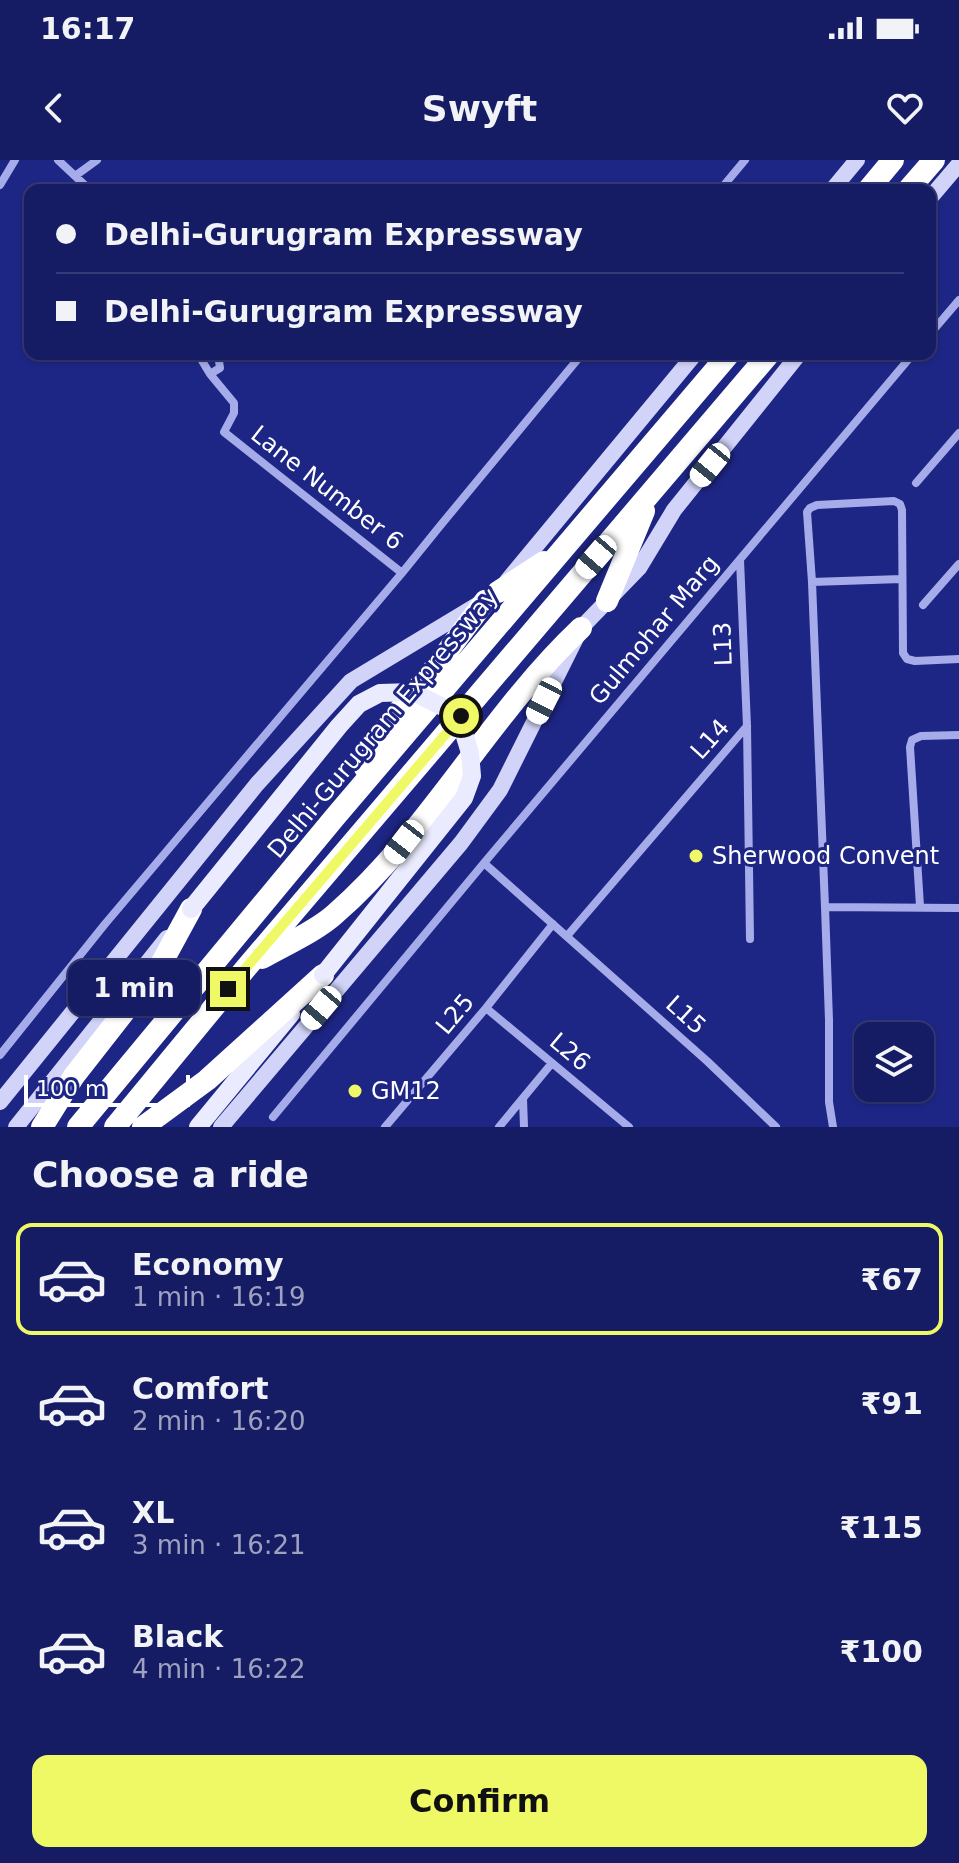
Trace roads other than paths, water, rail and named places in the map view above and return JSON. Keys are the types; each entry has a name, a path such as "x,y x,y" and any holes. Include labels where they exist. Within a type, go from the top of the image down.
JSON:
{"highway":[{"path":"873,184 893,160"},
{"path":"913,184 934,160"},
{"name":"Delhi-Gurugram Expressway","path":"78,1127 348,801 724,360"},
{"path":"115,1127 246,968 764,360"},
{"path":"607,601 652,491"},
{"path":"348,801 388,724 491,596 568,546"},
{"path":"246,968 332,917 385,866 551,657 581,628"},
{"path":"42,1127 83,1065 160,966 191,909"},
{"path":"143,1127 207,1080 323,975"}],"main road":[{"path":"837,184 857,160"},
{"path":"936,191 959,164"},
{"path":"0,1102 257,784 351,681 491,596 690,360"},
{"path":"221,1127 461,843 500,790 581,628 639,568 674,510 794,360"},
{"path":"16,1127 359,704 380,693 413,692 445,708 463,730 470,753 472,776 464,798 198,1127"}],"street":[{"path":"0,185 15,160"},
{"path":"58,160 84,184"},
{"path":"75,176 97,160"},
{"path":"725,184 745,160"},
{"path":"936,327 959,300"},
{"name":"Lane Number 6","path":"202,360 234,403 234,413 224,432 402,573"},
{"path":"210,374 220,368 219,360"},
{"path":"0,1055 115,912 402,573 577,360"},
{"name":"Gulmohar Marg","path":"273,1117 908,360"},
{"path":"916,483 959,433"},
{"path":"833,1127 829,1102 825,907 807,512 810,508 817,505 894,501 900,504 903,653 907,659 915,661 959,659"},
{"name":"L13","path":"740,560 747,726"},
{"path":"923,605 959,564"},
{"path":"812,582 901,579"},
{"name":"L14","path":"567,936 747,726"},
{"name":"L14","path":"747,726 750,939"},
{"path":"920,906 910,747 912,740 921,736 959,735"},
{"name":"L15","path":"484,863 707,1061 776,1127"},
{"path":"825,907 959,908"},
{"name":"L25","path":"385,1127 553,924"},
{"name":"L26","path":"486,1008 629,1127"},
{"path":"499,1127 552,1063"},
{"path":"523,1098 524,1127"},
{"path":"615,1116 616,1127"}],"place":[{"name":"Sherwood Convent","path":"696,856"},
{"name":"GM12","path":"355,1091"}]}
